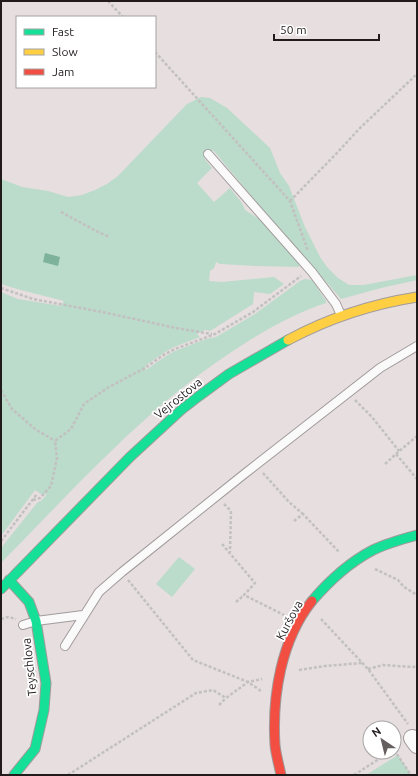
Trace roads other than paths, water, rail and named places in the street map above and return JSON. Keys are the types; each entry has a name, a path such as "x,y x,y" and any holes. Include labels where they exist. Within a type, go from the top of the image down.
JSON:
{"street":[{"name":"Vejrostova","path":"1,589 162,426 189,403 218,382 248,362 310,329 342,316 372,307 417,298"},
{"name":"Kuršova","path":"281,775 276,751 275,718 278,681 285,652 306,609 327,584 366,554 379,547 417,535"},
{"name":"Teyschlova","path":"9,580 29,602 36,622 46,683 44,710 34,750 14,775"}],"lane":[{"path":"208,154 312,272 336,304 342,316"},
{"path":"65,646 99,592 122,572 380,368 417,346"},
{"path":"23,625 84,615"}]}
